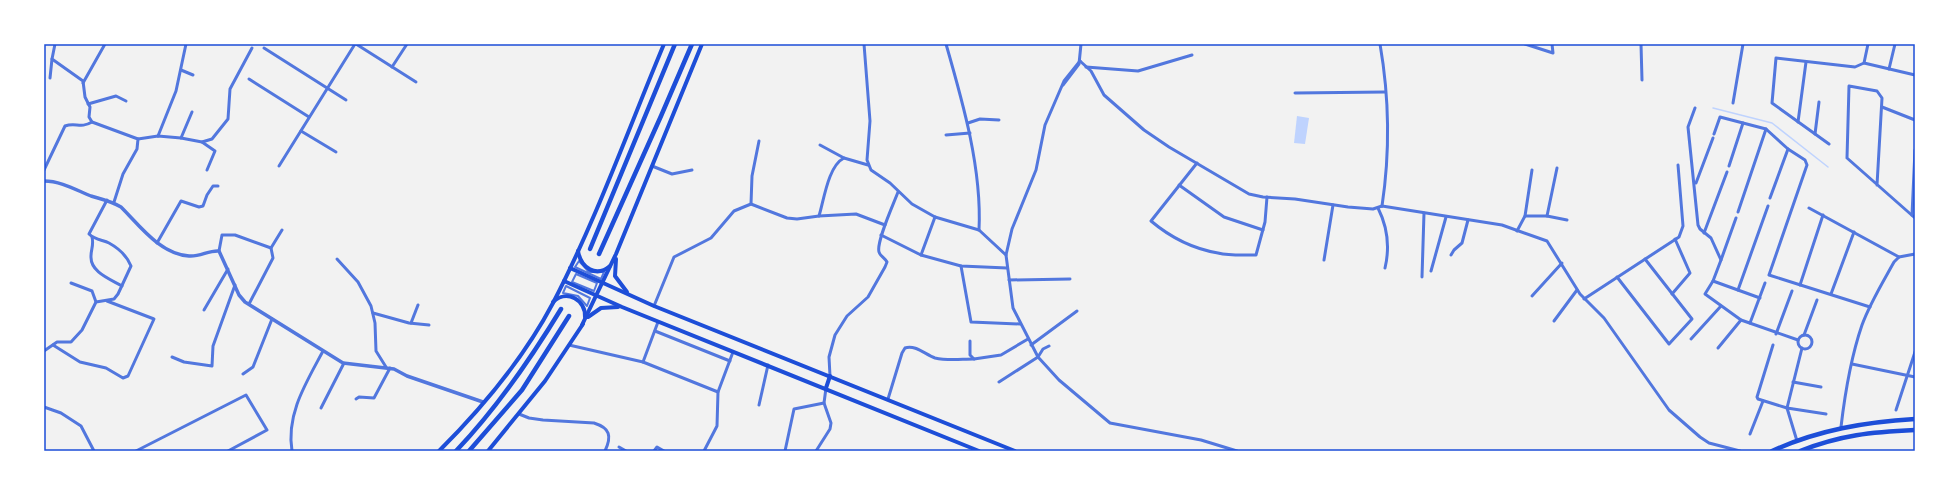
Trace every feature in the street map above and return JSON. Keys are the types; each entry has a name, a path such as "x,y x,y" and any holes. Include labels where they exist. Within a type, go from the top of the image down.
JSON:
{"main road":[{"path":"439,451 483,402 520,355 552,303 578,250 664,44"},
{"path":"590,249 675,44"},
{"path":"599,254 692,44"},
{"path":"488,451 519,414 569,345 583,323 612,264 702,44"},
{"path":"578,250 583,264 590,270 600,271 612,264"},
{"path":"616,254 616,278 622,288 631,295"},
{"path":"570,268 654,306 1015,451"},
{"path":"564,281 658,322 826,388 979,451"},
{"path":"552,303 565,296 578,300 585,310 583,323"},
{"path":"583,323 591,314 600,308 622,307"},
{"path":"456,451 490,413 514,382 538,347 561,309"},
{"path":"469,451 522,390 569,316"},
{"path":"826,388 830,376"},
{"path":"1772,451 1797,441 1841,427 1915,418"},
{"path":"1800,451 1830,440 1860,433 1915,430"}],"street":[{"path":"50,78 55,44"},
{"path":"83,83 104,44"},
{"path":"158,136 176,91 186,44"},
{"path":"279,166 355,44 416,82"},
{"path":"392,67 407,44"},
{"path":"864,44 870,121 868,165"},
{"path":"946,44 970,133 980,210 979,230"},
{"path":"1081,44 1080,61 1064,80 1045,125 1036,170 1019,208 1006,255 1013,308 1038,357 1059,380 1110,423 1201,440 1237,451"},
{"path":"1380,44 1383,60 1388,128 1387,162 1382,206"},
{"path":"1525,44 1554,53 1552,44"},
{"path":"1641,44 1642,80"},
{"path":"1732,103 1743,44"},
{"path":"1864,63 1868,44"},
{"path":"1889,69 1895,44"},
{"path":"202,142 212,139 228,119 230,89 252,48"},
{"path":"264,48 346,100"},
{"path":"1086,66 1138,71 1192,55"},
{"path":"1829,144 1772,103 1776,58 1855,67 1864,63 1915,75"},
{"path":"52,59 81,79 88,104 89,117 92,122 138,139 158,136 202,142 215,152 208,170"},
{"path":"1080,61 1086,66 1104,95 1124,114 1168,147 1243,191 1267,197 1295,199 1333,205 1378,208 1382,206 1502,225 1547,241 1562,263 1577,290 1584,299 1604,318 1669,410 1704,440 1716,445 1740,451"},
{"path":"1798,122 1806,62"},
{"path":"181,70 193,75"},
{"path":"249,79 309,117"},
{"path":"1877,185 1882,98 1877,91 1849,86 1847,158 1877,185 1914,216"},
{"path":"1295,93 1385,92"},
{"path":"88,104 116,96 126,102"},
{"path":"1815,134 1819,102"},
{"path":"1882,106 1915,120"},
{"path":"1695,108 1688,127 1698,225 1704,233 1711,238 1721,260"},
{"path":"181,138 192,112"},
{"path":"1714,134 1720,116 1766,128 1788,149 1805,160 1807,165 1768,275 1870,307"},
{"path":"968,123 980,119 999,120"},
{"path":"44,170 66,126 84,127 92,122"},
{"path":"1729,166 1743,123"},
{"path":"1738,212 1766,128"},
{"path":"301,131 336,152"},
{"path":"946,135 970,133"},
{"path":"1695,185 1713,138"},
{"path":"114,202 123,174 137,149 138,139"},
{"path":"751,204 752,176 759,141"},
{"path":"820,145 844,158 868,165 876,174 890,183 912,204 935,217 979,230 1006,255"},
{"path":"1770,198 1788,149"},
{"path":"1914,216 1915,150"},
{"path":"819,216 834,169 844,158"},
{"path":"1197,163 1151,221 1162,230 1189,244 1218,253 1256,255 1263,230 1267,197"},
{"path":"1584,299 1679,236 1683,226 1678,165"},
{"path":"652,166 672,174 692,170"},
{"path":"1547,216 1558,168"},
{"path":"1517,230 1525,216 1532,170"},
{"path":"1704,233 1726,172"},
{"path":"44,181 68,185 114,202 157,242 177,253 190,256 219,251"},
{"path":"1179,185 1224,217 1263,230"},
{"path":"157,242 181,201 199,207 203,206 207,195 213,186 218,186"},
{"path":"830,376 830,357 835,335 847,316 868,297 885,267 886,262 878,250 881,235 898,192"},
{"path":"107,200 90,234 94,244 90,255 91,264 97,271 122,286"},
{"path":"654,306 674,257 711,238 734,211 751,204 787,218 797,219 856,214 885,225"},
{"path":"1324,260 1333,205"},
{"path":"1738,290 1768,206"},
{"path":"1378,208 1385,222 1387,231 1388,257 1385,268"},
{"path":"1809,208 1899,257"},
{"path":"1422,276 1424,213"},
{"path":"1800,285 1823,215"},
{"path":"1525,216 1547,216 1567,220"},
{"path":"922,255 935,217"},
{"path":"1431,271 1446,217"},
{"path":"1736,218 1713,281 1705,294 1741,320 1776,334 1798,340 1802,348 1787,408 1797,441"},
{"path":"1451,255 1462,243 1468,220"},
{"path":"249,304 273,258 271,248 282,230"},
{"path":"1831,294 1854,232"},
{"path":"271,248 235,235 222,235 219,251 239,295 249,304 344,363 390,368 483,402"},
{"path":"881,235 922,255 961,266 1007,268"},
{"path":"92,237 109,243 128,259 131,266 114,299 96,302"},
{"path":"1672,294 1690,273 1675,239"},
{"path":"1841,427 1852,364 1862,325 1894,262 1899,257 1915,254"},
{"path":"337,259 358,282 371,306 373,312 376,350 386,367"},
{"path":"1617,277 1669,344 1692,319 1645,259"},
{"path":"579,261 581,265 589,272 604,272 600,279 576,267 579,261"},
{"path":"1532,296 1562,263"},
{"path":"961,266 971,322 1020,324"},
{"path":"204,310 218,283 228,269"},
{"path":"578,274 597,283 596,294 572,282 574,276 578,274"},
{"path":"1009,280 1070,279"},
{"path":"1713,281 1760,298"},
{"path":"44,351 57,342 71,342 82,330 96,302 92,291 72,283"},
{"path":"1750,323 1765,283"},
{"path":"172,357 184,362 212,366 213,346 235,285"},
{"path":"566,286 590,298 586,306 578,296 562,293 566,286"},
{"path":"1554,321 1577,290"},
{"path":"1776,334 1792,291"},
{"path":"1798,340 1804,335 1817,300"},
{"path":"53,345 80,362 106,368 123,378 128,376 154,319 106,301"},
{"path":"411,323 418,305"},
{"path":"1691,339 1720,306"},
{"path":"1032,345 1077,311"},
{"path":"373,312 411,323 429,325"},
{"path":"243,374 253,367 272,319"},
{"path":"1718,348 1741,320"},
{"path":"644,362 658,322"},
{"path":"655,331 730,360"},
{"path":"1802,348 1808,348 1812,343 1810,337 1804,335"},
{"path":"888,399 902,353 905,348 913,348 935,358 954,360 974,359 1001,355 1028,339"},
{"path":"970,341 970,355 974,359"},
{"path":"569,345 644,362 718,392"},
{"path":"1773,345 1757,397 1763,401 1787,408 1826,414"},
{"path":"999,382 1038,357 1043,349 1048,346"},
{"path":"292,451 291,426 294,412 305,385 323,351"},
{"path":"704,451 717,426 718,392 734,352"},
{"path":"1896,410 1915,352"},
{"path":"321,408 344,363"},
{"path":"1852,364 1915,377"},
{"path":"759,405 768,365"},
{"path":"356,399 359,397 374,398 390,368"},
{"path":"1793,382 1821,387"},
{"path":"816,451 830,429 831,423 824,403 826,388"},
{"path":"136,451 246,395 267,430 228,451"},
{"path":"1750,434 1763,401"},
{"path":"785,451 794,409 824,403"},
{"path":"44,407 61,413 81,426 94,451"},
{"path":"519,414 529,418 594,423 601,425 607,430 609,436 609,442 605,451"},
{"path":"619,447 626,451"},
{"path":"654,451 657,447 664,451"}],"water":[{"path":"1297,116 1309,118 1305,144 1294,143"}],"waterway":[{"path":"1713,108 1772,123 1828,167"}]}
